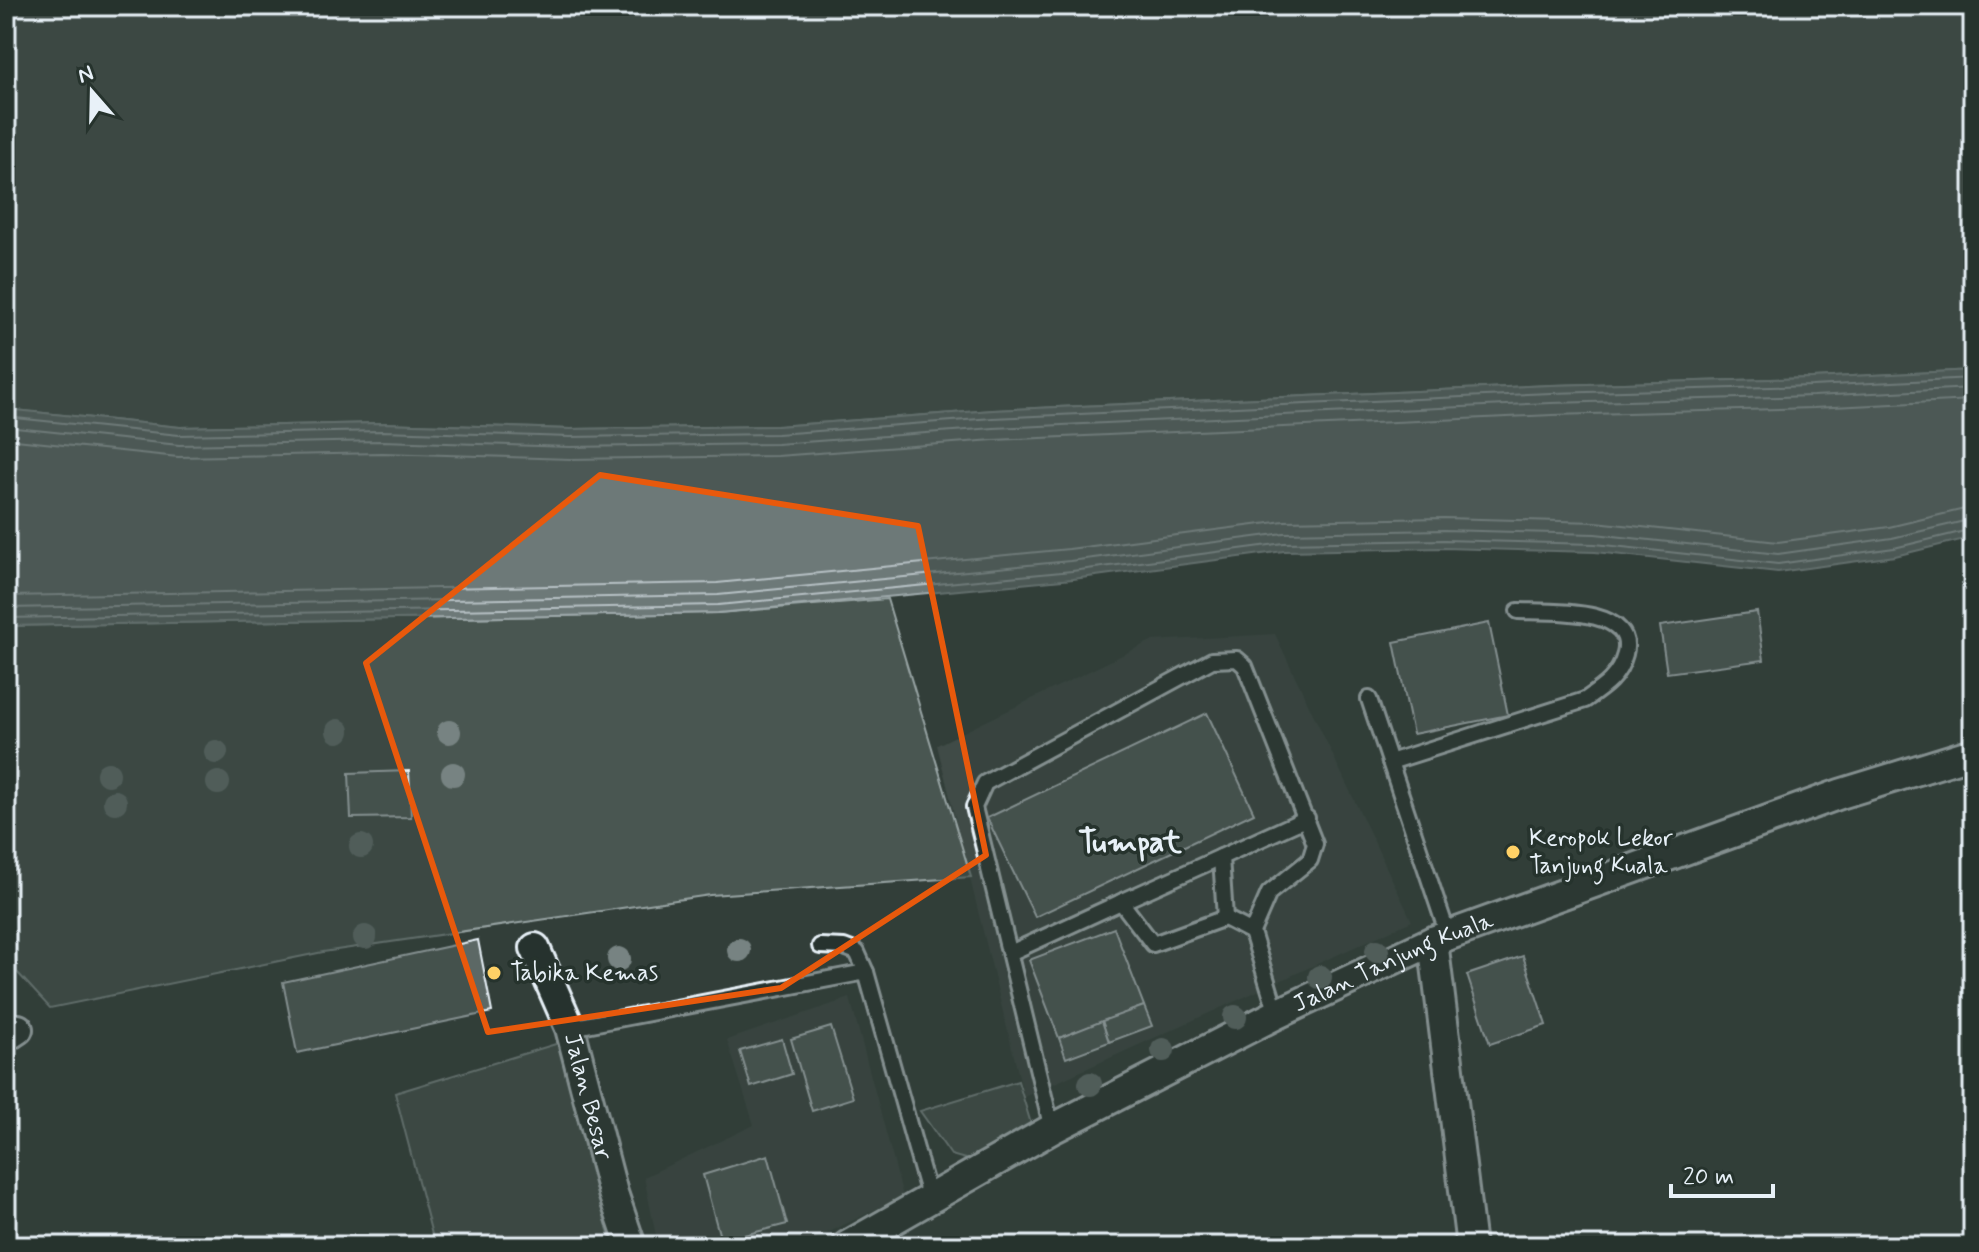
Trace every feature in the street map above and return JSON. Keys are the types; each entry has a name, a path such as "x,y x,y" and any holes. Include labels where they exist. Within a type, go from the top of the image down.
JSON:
{"street":[{"name":"Jalan Tanjung Kuala","path":"847,1246 1052,1129 1277,1014 1440,938 1840,794 1973,753"},
{"path":"1440,938 1471,1246"},
{"name":"Jalan Besar","path":"535,948 570,1028 613,1193 631,1246"}],"lane":[{"path":"1390,762 1585,700 1609,684 1619,671 1627,646 1624,632 1612,622 1589,614 1518,611"},
{"path":"1052,1129 974,807 985,783 1212,660 1237,659 1245,666 1315,844 1310,860 1269,893 1252,932 1277,1014"},
{"path":"1369,699 1440,938"},
{"path":"1010,953 1307,818"},
{"path":"1221,857 1225,918"},
{"path":"1121,902 1153,944 1225,918 1252,932"},
{"path":"820,946 844,947 857,952 866,972 930,1199"},
{"path":"570,1028 866,972"}],"highlighted area":[{"path":"600,475 918,526 986,855 781,988 488,1032 366,663"}],"shaded area":[{"path":"6,6 1973,6 1973,370 993,410 777,426 570,429 382,423 180,427 6,409"},
{"path":"887,599 971,877 710,895 323,952 50,1008 17,972 9,626 718,613"},
{"path":"1275,634 1412,921 1024,1097 937,745 1151,641"},
{"path":"850,998 903,1196 801,1246 658,1246 644,1177 754,1125 727,1040"},
{"path":"559,1043 612,1246 435,1246 395,1093"},
{"path":"1018,1081 1032,1127 972,1161 951,1155 920,1111"}],"water":[{"path":"1973,370 1973,537 1895,556 1778,572 1595,552 1443,548 1284,551 1073,579 718,613 6,626 6,409 180,427 382,423 570,429 777,426 993,410"}],"building":[{"path":"1757,612 1764,660 1667,673 1660,626"},
{"path":"1489,623 1508,715 1413,734 1394,642"},
{"path":"1207,713 1254,813 1035,917 987,818"},
{"path":"409,771 411,817 351,818 349,773"},
{"path":"1114,928 1144,1006 1059,1038 1029,960"},
{"path":"478,940 492,1012 297,1053 283,982"},
{"path":"1523,956 1546,1025 1490,1044 1467,975"},
{"path":"1144,1006 1152,1026 1109,1042 1102,1021"},
{"path":"1102,1021 1109,1042 1066,1058 1059,1038"},
{"path":"831,1027 853,1098 812,1111 791,1039"},
{"path":"782,1039 792,1074 751,1087 740,1051"},
{"path":"768,1155 787,1224 721,1241 703,1175"}],"place":[{"name":"Keropok Lekor Tanjung Kuala","path":"1513,852"},
{"name":"Tabika Kemas","path":"494,973"}],"district":[{"name":"Tumpat","path":"1130,843"}]}
